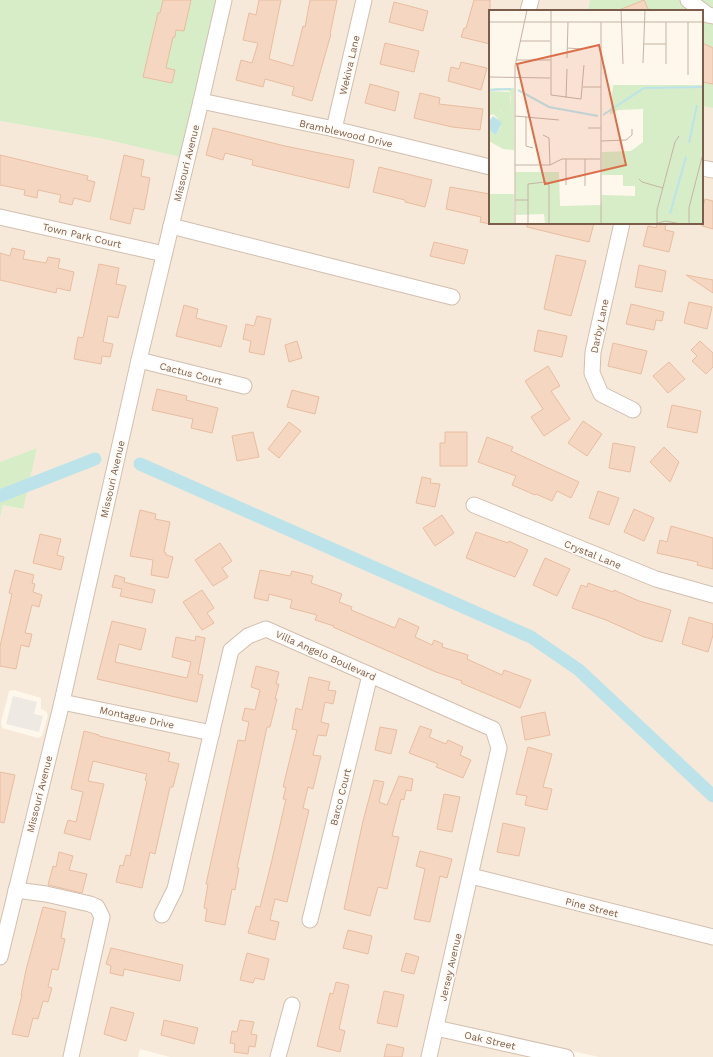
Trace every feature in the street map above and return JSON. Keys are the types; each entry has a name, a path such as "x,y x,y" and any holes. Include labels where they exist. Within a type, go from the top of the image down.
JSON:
{"street":[{"name":"Missouri Avenue","path":"0,957 62,702 139,360 224,0"},
{"name":"Wekiva Lane","path":"334,129 364,0"},
{"path":"528,10 531,0"},
{"path":"688,0 701,10"},
{"path":"703,11 708,15 713,16"},
{"name":"Bramblewood Drive","path":"201,101 334,129 489,167"},
{"path":"703,168 713,170"},
{"name":"Town Park Court","path":"0,216 164,254"},
{"name":"Darby Lane","path":"622,224 593,352 592,373 601,394 633,410"},
{"path":"171,226 452,297"},
{"name":"Cactus Court","path":"139,360 244,386"},
{"name":"Crystal Lane","path":"474,505 656,580 713,595"},
{"name":"Villa Angelo Boulevard","path":"162,915 175,889 231,650 248,636 266,629 493,729 499,748 471,876"},
{"name":"Barco Court","path":"310,920 370,675"},
{"name":"Montague Drive","path":"62,702 212,733"},
{"name":"Pine Street","path":"471,876 713,937"},
{"name":"Jersey Avenue","path":"429,1057 471,876"},
{"path":"16,890 60,897 90,904 97,907 102,917 71,1057"},
{"path":"278,1057 292,1005"},
{"name":"Oak Street","path":"436,1028 566,1057"}],"shaded area":[{"path":"217,0 590,0 588,10 489,10 489,224 703,224 703,106 713,108 713,1057 599,1057 432,1020 534,1057 285,1057 300,1000 288,996 272,1057 170,1057 140,1049 138,1057 0,1057 0,518 3,505 22,509 37,448 0,462 0,121 104,139 181,156","holes":["14,690 41,698 41,709 46,711 48,715 42,736 38,738 2,728 1,722 9,691"]},
{"path":"13,696 37,702 34,714 43,716 39,732 6,724"}],"green space":[{"path":"0,0 217,0 181,157 104,139 0,121"},
{"path":"590,0 713,0 713,108 703,106 703,10 588,10"},
{"path":"37,448 23,509 3,505 0,518 0,462"}],"building":[{"path":"163,0 191,0 184,31 176,30 175,37 173,37 166,68 175,70 172,83 143,77 158,13 160,13"},
{"path":"259,0 281,0 269,59 293,66 303,26 305,27 310,0 337,0 331,34 312,101 292,95 294,87 265,79 263,87 236,80 241,60 252,63 258,43 243,40 249,13 256,15"},
{"path":"474,0 490,0 489,44 461,37 464,28 466,28"},
{"path":"644,0 649,10 619,10"},
{"path":"394,2 428,11 423,31 389,22"},
{"path":"385,43 419,51 414,72 380,64"},
{"path":"703,43 713,48 713,84 703,82"},
{"path":"461,62 487,68 481,90 448,81 451,67 459,69"},
{"path":"370,84 399,92 395,111 365,103"},
{"path":"420,93 440,98 439,104 483,109 480,130 452,127 414,118"},
{"path":"213,128 285,146 354,160 349,188 252,165 253,160 225,153 223,160 206,155"},
{"path":"0,155 88,176 87,180 95,182 90,202 74,198 72,205 59,202 61,195 38,190 37,198 24,195 25,190 0,185"},
{"path":"124,155 144,160 141,176 150,178 144,210 134,208 130,224 110,219"},
{"path":"379,167 432,180 425,207 373,192"},
{"path":"450,187 489,194 489,224 480,222 481,217 446,209"},
{"path":"705,199 713,201 713,229 702,226"},
{"path":"527,224 594,224 589,242 527,227"},
{"path":"657,224 666,224 665,230 674,232 669,252 643,246 648,226 656,228"},
{"path":"434,242 468,250 464,264 430,256"},
{"path":"12,248 25,251 23,259 46,263 48,257 60,259 58,268 74,272 70,291 57,288 56,293 0,280 0,253 10,256"},
{"path":"556,255 586,261 571,316 544,309"},
{"path":"99,264 119,268 116,284 126,286 118,318 108,316 103,342 113,344 110,357 102,356 101,364 74,359 78,337 83,338"},
{"path":"639,265 666,271 662,292 635,287"},
{"path":"686,275 713,280 713,293"},
{"path":"689,302 712,307 707,329 684,323"},
{"path":"631,304 664,312 662,321 656,320 654,330 626,324"},
{"path":"184,305 198,309 196,318 227,326 221,347 176,336"},
{"path":"257,316 271,319 264,355 249,352 251,341 243,339 246,324 254,326"},
{"path":"538,330 567,336 562,357 534,351"},
{"path":"297,341 302,358 289,362 285,345"},
{"path":"700,341 713,353 713,367 706,374 692,361 697,356 691,350"},
{"path":"613,343 647,351 641,374 608,366"},
{"path":"669,362 685,379 668,393 653,376"},
{"path":"548,366 560,386 551,391 570,419 544,436 531,417 543,409 525,381"},
{"path":"157,389 187,396 186,400 218,408 212,433 191,428 193,419 152,410"},
{"path":"292,390 319,397 315,414 287,407"},
{"path":"672,405 701,411 697,433 667,427"},
{"path":"583,421 602,434 587,456 568,443"},
{"path":"289,422 301,431 279,458 268,449"},
{"path":"253,432 259,457 237,461 232,436"},
{"path":"445,432 467,432 467,466 440,466 440,443 445,443"},
{"path":"487,437 513,447 511,451 579,482 571,498 557,491 552,501 536,494 535,495 512,485 516,476 478,462"},
{"path":"613,443 635,447 630,472 609,468"},
{"path":"664,447 679,462 670,482 650,462"},
{"path":"422,477 431,479 430,483 440,484 435,507 416,503"},
{"path":"598,491 619,498 609,525 589,518"},
{"path":"634,509 654,518 644,541 624,532"},
{"path":"140,510 156,514 155,519 170,522 164,552 166,555 173,557 168,578 151,575 153,560 130,556"},
{"path":"442,515 454,533 435,546 423,528"},
{"path":"671,526 713,538 713,569 697,565 698,562 657,553 660,540 667,542"},
{"path":"476,532 508,543 509,541 528,550 515,577 466,558"},
{"path":"40,534 61,539 57,555 64,557 61,570 33,563"},
{"path":"220,543 232,561 222,568 228,577 213,586 195,560"},
{"path":"545,558 570,569 557,596 533,585"},
{"path":"15,570 34,575 32,583 35,584 33,592 42,595 39,607 32,605 25,633 32,634 29,647 21,645 16,669 0,666 0,646 12,594 9,593"},
{"path":"260,570 290,576 292,571 313,576 311,583 342,594 339,602 352,607 351,610 395,628 399,618 419,627 415,637 432,645 434,640 443,644 442,647 468,655 467,659 502,675 504,670 531,680 520,708 461,683 462,681 436,672 333,627 334,626 315,620 317,615 290,608 292,600 269,594 268,601 254,598"},
{"path":"115,575 125,578 124,582 155,590 152,603 120,596 122,589 112,587"},
{"path":"588,583 613,592 614,590 639,601 671,610 662,642 644,637 606,620 572,608 581,585 587,587"},
{"path":"202,590 214,608 207,613 214,623 202,630 183,602"},
{"path":"689,617 713,624 713,635 708,652 682,644"},
{"path":"112,621 146,629 141,650 119,644 115,662 187,678 191,662 172,657 176,637 195,641 196,636 205,638 198,674 203,675 197,702 97,679"},
{"path":"256,666 279,672 276,684 279,684 270,727 267,727 237,868 239,868 235,890 232,889 225,925 205,921 207,909 204,908 208,884 206,884 238,740 245,741 249,722 242,720 245,708 255,710 260,690 251,687"},
{"path":"309,677 330,682 328,690 336,691 333,704 325,702 321,722 329,724 326,736 318,735 313,755 321,756 313,789 308,787 303,808 309,810 287,902 275,899 270,920 279,922 275,940 248,933 256,906 260,907 271,864 286,799 283,799 286,787 283,787 297,730 292,729 296,708 302,710"},
{"path":"545,712 550,735 525,740 521,717"},
{"path":"420,726 432,730 429,737 446,744 448,740 463,747 460,755 471,760 463,778 436,767 438,764 409,753"},
{"path":"380,727 397,730 391,754 375,750"},
{"path":"84,731 170,753 168,761 179,764 173,787 170,787 155,854 150,852 142,888 116,882 120,865 123,866 126,855 130,856 147,781 145,780 147,774 93,761 88,781 104,784 90,840 64,833 68,820 76,822 83,792 71,789"},
{"path":"528,747 552,754 543,787 552,789 547,810 525,805 527,796 516,794"},
{"path":"0,772 15,775 4,823 0,822"},
{"path":"399,776 413,779 411,791 406,790 404,800 401,799 392,836 399,837 387,889 378,887 370,916 344,909 363,821 374,780 384,782 379,802 387,805"},
{"path":"444,794 460,797 452,832 437,829"},
{"path":"503,823 525,828 519,856 497,852"},
{"path":"420,851 452,859 447,878 440,876 430,922 414,919 425,869 416,866"},
{"path":"59,852 73,856 69,870 87,874 82,893 48,885 53,866 56,867"},
{"path":"43,907 66,912 61,938 65,939 58,970 52,969 48,987 52,988 48,1002 43,1001 38,1019 33,1018 28,1037 12,1034 22,995 26,970"},
{"path":"348,930 372,936 368,954 343,948"},
{"path":"111,948 183,965 180,981 124,969 123,976 110,973 111,966 106,964"},
{"path":"247,953 269,959 264,980 255,978 253,983 240,980"},
{"path":"406,953 419,957 414,974 401,971"},
{"path":"336,982 349,985 339,1029 345,1031 340,1052 317,1046 330,993 333,994"},
{"path":"384,991 404,995 397,1027 377,1023"},
{"path":"111,1007 134,1013 126,1041 104,1034"},
{"path":"164,1020 198,1028 194,1044 161,1035"},
{"path":"240,1020 254,1022 251,1034 257,1035 255,1047 249,1046 248,1054 234,1052 235,1044 230,1043 232,1031 237,1032"},
{"path":"387,1044 404,1048 402,1057 384,1057"}],"waterway":[{"path":"0,496 95,459"},
{"path":"140,464 531,637 579,670 713,796"}]}
